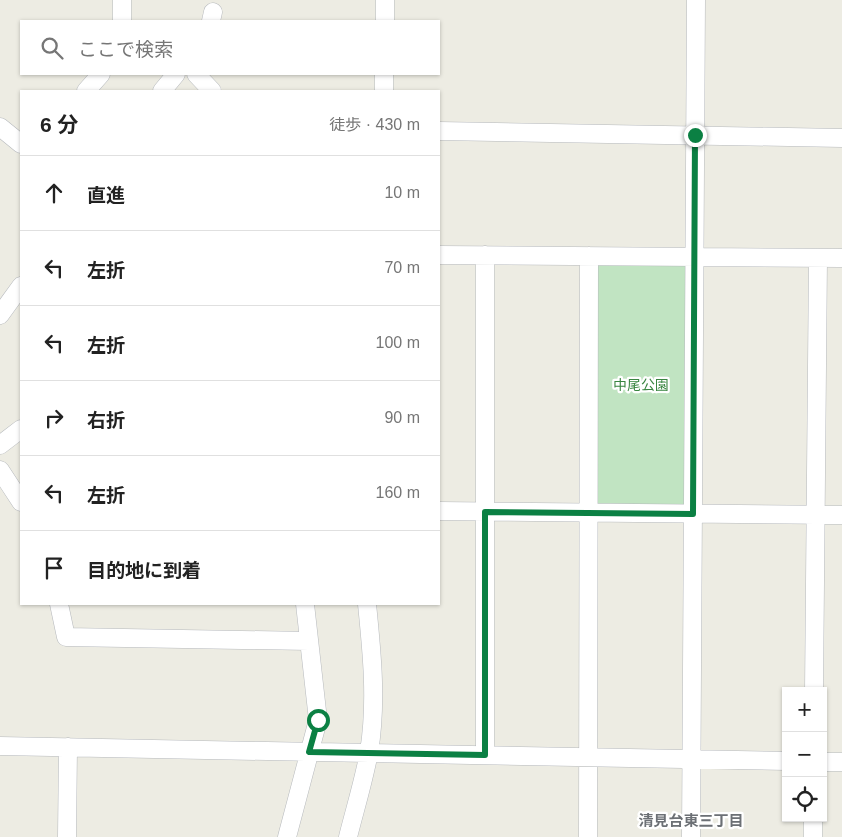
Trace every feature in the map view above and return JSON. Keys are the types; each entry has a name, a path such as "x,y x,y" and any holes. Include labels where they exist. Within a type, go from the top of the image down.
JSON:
{"street":[{"path":"122,0 122,20"},
{"path":"384,20 385,0"},
{"path":"691,837 696,0"},
{"path":"87,90 100,75"},
{"path":"163,90 175,75"},
{"path":"197,75 211,90"},
{"path":"384,75 384,90"},
{"path":"0,128 20,143"},
{"path":"440,131 842,138"},
{"path":"440,255 842,258"},
{"path":"485,255 485,755"},
{"path":"588,837 589,256"},
{"path":"814,687 818,258"},
{"path":"0,315 20,287"},
{"path":"0,445 20,430"},
{"path":"0,470 20,500"},
{"path":"440,511 842,515"},
{"path":"59,605 66,637 309,641"},
{"path":"287,837 318,720 305,605"},
{"path":"348,837 369,753 373,665 367,605"},
{"path":"0,746 782,761"},
{"path":"67,837 68,747"},
{"path":"827,762 842,762"},
{"path":"813,822 813,837"}],"green space":[{"name":"中尾公園","path":"589,256 694,257 693,514 589,513"}],"district":[{"name":"清見台東三丁目","path":"691,821"}],"route":[{"path":"318,720 309,752 485,755 485,512 693,514 695,135"}]}
